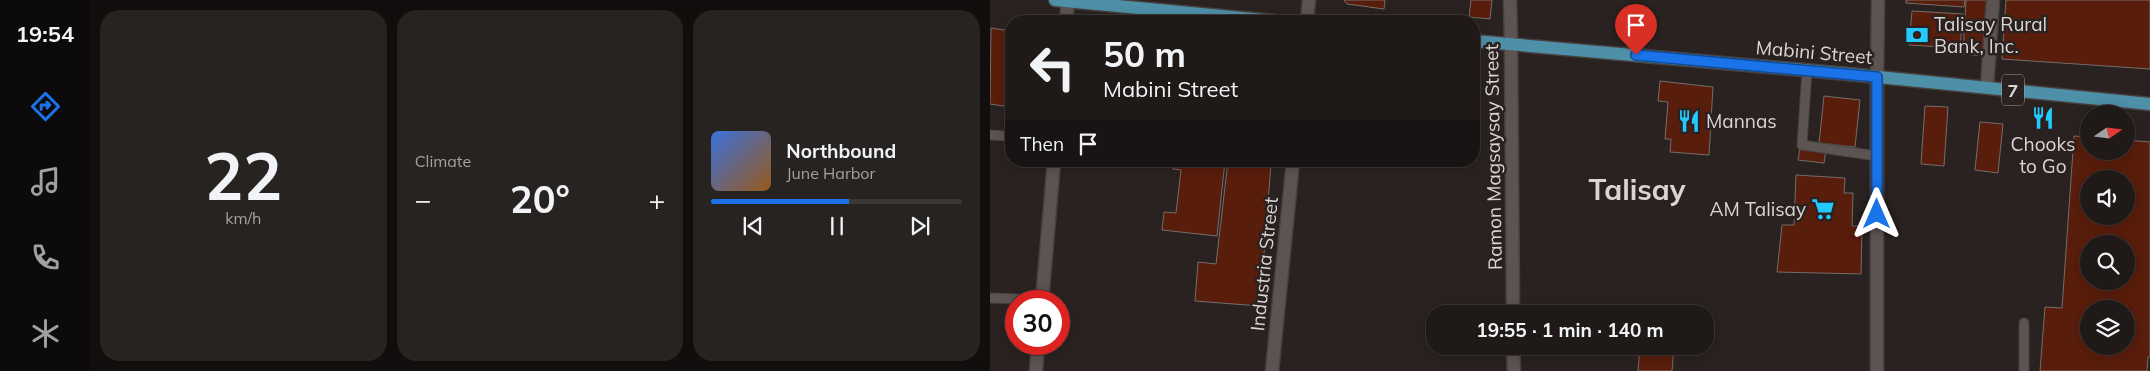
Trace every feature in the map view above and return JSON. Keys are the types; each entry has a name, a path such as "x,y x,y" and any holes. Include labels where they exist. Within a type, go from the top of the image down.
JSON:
{"main road":[{"path":"1055,0 1212,15"},
{"name":"Mabini Street","path":"1480,41 1807,70 2150,104"}],"street":[{"path":"1308,15 1309,0"},
{"name":"Ramon Magsaysay Street","path":"1510,0 1513,305"},
{"path":"1877,371 1878,0"},
{"path":"1987,88 1993,0"},
{"path":"1067,15 1068,1"},
{"path":"1043,290 1053,167"},
{"name":"Industria Street","path":"1272,371 1292,167"},
{"path":"1036,371 1037,355"},
{"path":"1513,355 1514,371"}],"lane":[{"path":"1807,70 1802,145 1877,156"},
{"path":"990,135 1005,136"},
{"path":"990,298 1005,299"},
{"path":"2024,323 2024,371"}],"building":[{"path":"1344,0 1385,0 1384,9 1347,4"},
{"path":"1471,0 1492,0 1490,19 1480,18 1480,15 1469,15"},
{"path":"1906,0 1965,0 1964,7 1906,3"},
{"path":"1966,0 1988,0 1985,56 1963,54"},
{"path":"2006,0 2150,0 2150,69 2002,59"},
{"path":"1912,11 1963,14 1960,48 1909,45"},
{"path":"991,28 1005,30 1005,106 990,104"},
{"name":"Mannas","path":"1660,81 1713,87 1709,155 1670,152 1671,139 1665,139 1668,102 1658,101"},
{"path":"1824,96 1860,100 1855,147 1819,143"},
{"path":"1925,106 1948,107 1944,166 1921,164"},
{"path":"1980,122 2003,124 1998,173 1975,170"},
{"path":"2074,136 2080,136 2080,160 2135,160 2135,141 2150,142 2150,357 2148,357 2147,371 2040,371 2045,307 2062,308"},
{"path":"1800,148 1826,150 1824,163 1798,160"},
{"path":"1173,167 1224,167 1217,236 1162,230 1164,212 1176,213 1181,170 1173,169"},
{"path":"1227,167 1271,167 1260,306 1195,301 1198,262 1216,264"},
{"name":"AM Talisay","path":"1796,175 1845,178 1844,193 1853,193 1852,226 1862,226 1861,274 1777,272 1782,225 1794,225"},
{"path":"1639,355 1673,355 1672,371 1638,371"}],"place":[{"name":"Talisay Rural Bank, Inc.","path":"1917,35"},
{"name":"Chooks to Go","path":"2043,118"},
{"name":"Mannas","path":"1689,121"},
{"name":"AM Talisay","path":"1823,209"}],"district":[{"name":"Talisay","path":"1637,189"}],"route":[{"path":"1636,55 1877,77 1877,214"}]}
